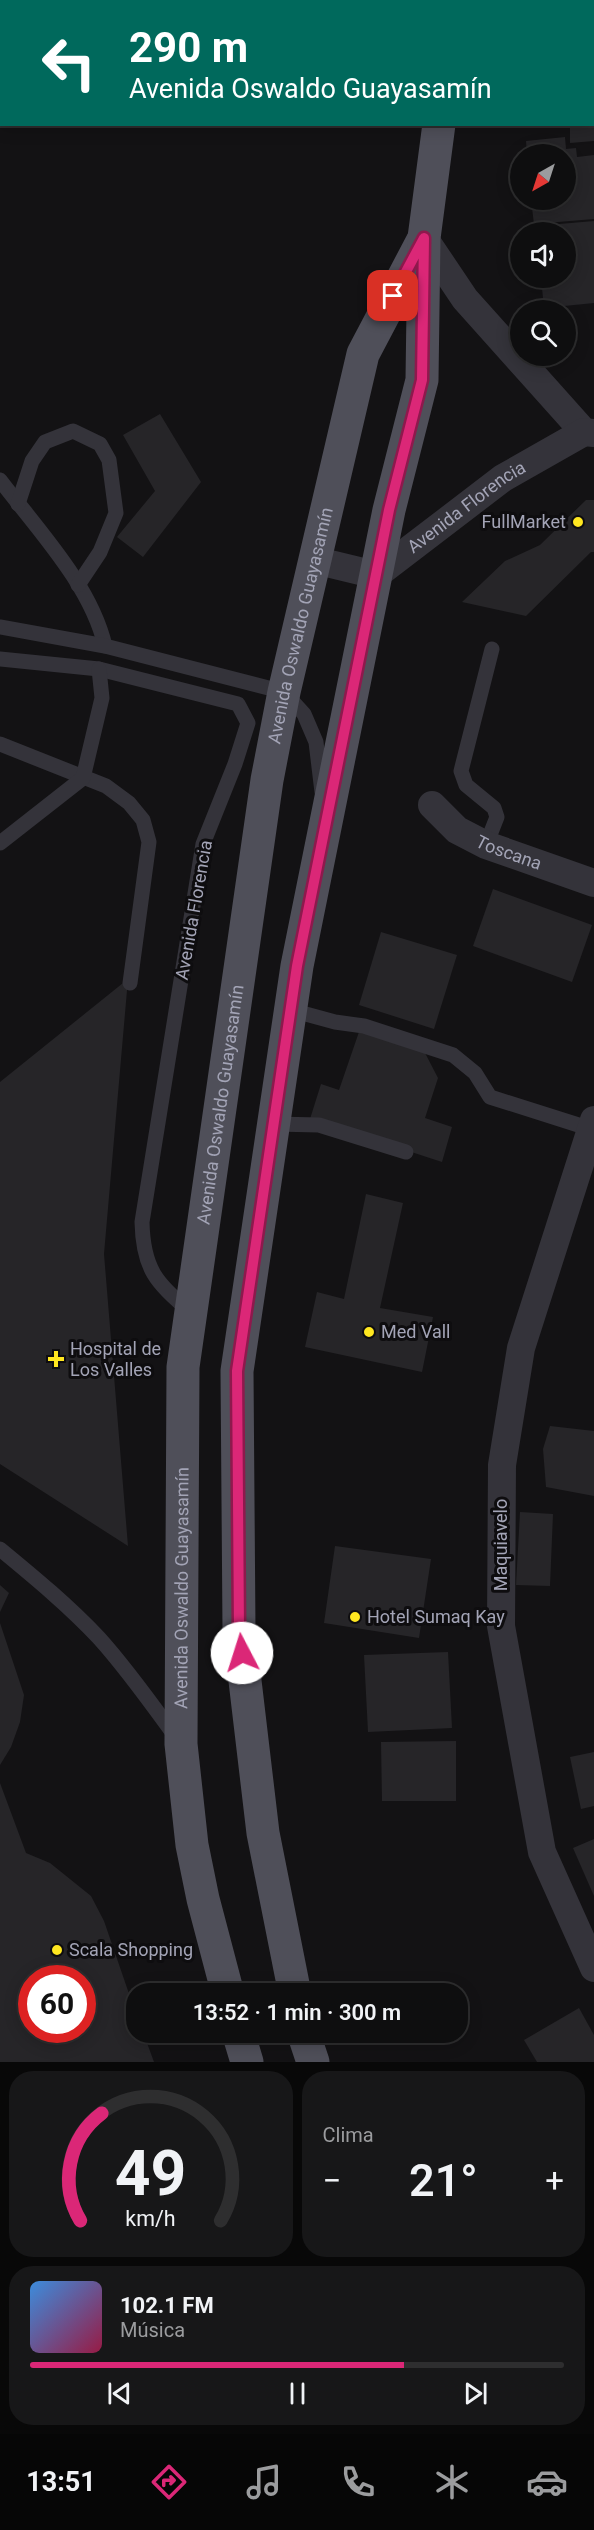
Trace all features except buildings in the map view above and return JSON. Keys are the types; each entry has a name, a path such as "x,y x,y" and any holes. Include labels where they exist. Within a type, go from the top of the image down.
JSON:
{"main road":[{"name":"Avenida Oswaldo Guayasamín","path":"293,1983 263,1833 239,1630 237,1371 297,966 389,510 422,380 424,238 439,126"},
{"name":"Avenida Oswaldo Guayasamín","path":"225,1983 194,1855 181,1744 183,1367 267,780 284,692 363,354 424,238"},
{"path":"242,2043 248,2062"},
{"path":"307,2043 313,2062"}],"street":[{"name":"Avenida Florencia","path":"376,575 503,478 589,432 465,299 424,238"},
{"path":"314,560 376,575"},
{"name":"Toscana","path":"432,805 457,830 486,845 594,883"},
{"name":"Maquiavelo","path":"592,1124 521,1348 502,1465 501,1626 542,1852 594,1968"}],"lane":[{"path":"18,504 32,461 45,442 73,431 100,444 109,460 116,513 100,552 78,585"},
{"path":"0,480 65,564 102,630 105,646"},
{"path":"0,627 105,646 284,692 304,714 316,742 326,824"},
{"path":"486,845 497,817 494,808 466,785 462,771 492,648"},
{"name":"Avenida Florencia","path":"0,659 99,669 238,704 248,723 235,764 203,844 142,1222 146,1262 153,1275 165,1292 191,1312"},
{"path":"0,843 82,778 102,698 99,669"},
{"path":"0,744 106,786 129,803 143,820 149,842 130,983"},
{"path":"291,1010 335,1022 364,1026 453,1055 475,1073 490,1097 592,1124"},
{"path":"275,1124 318,1125 406,1152"},
{"path":"0,1549 34,1577 99,1638 181,1744"}],"place":[{"name":"FullMarket","path":"578,522"},
{"name":"Med Vall","path":"369,1332"},
{"name":"Hospital de Los Valles","path":"56,1359"},
{"name":"Hotel Sumaq Kay","path":"355,1617"},
{"name":"Scala Shopping","path":"57,1950"}],"route":[{"path":"242,1653 239,1630 237,1371 297,966 389,510 422,380 424,238 393,296"}]}
